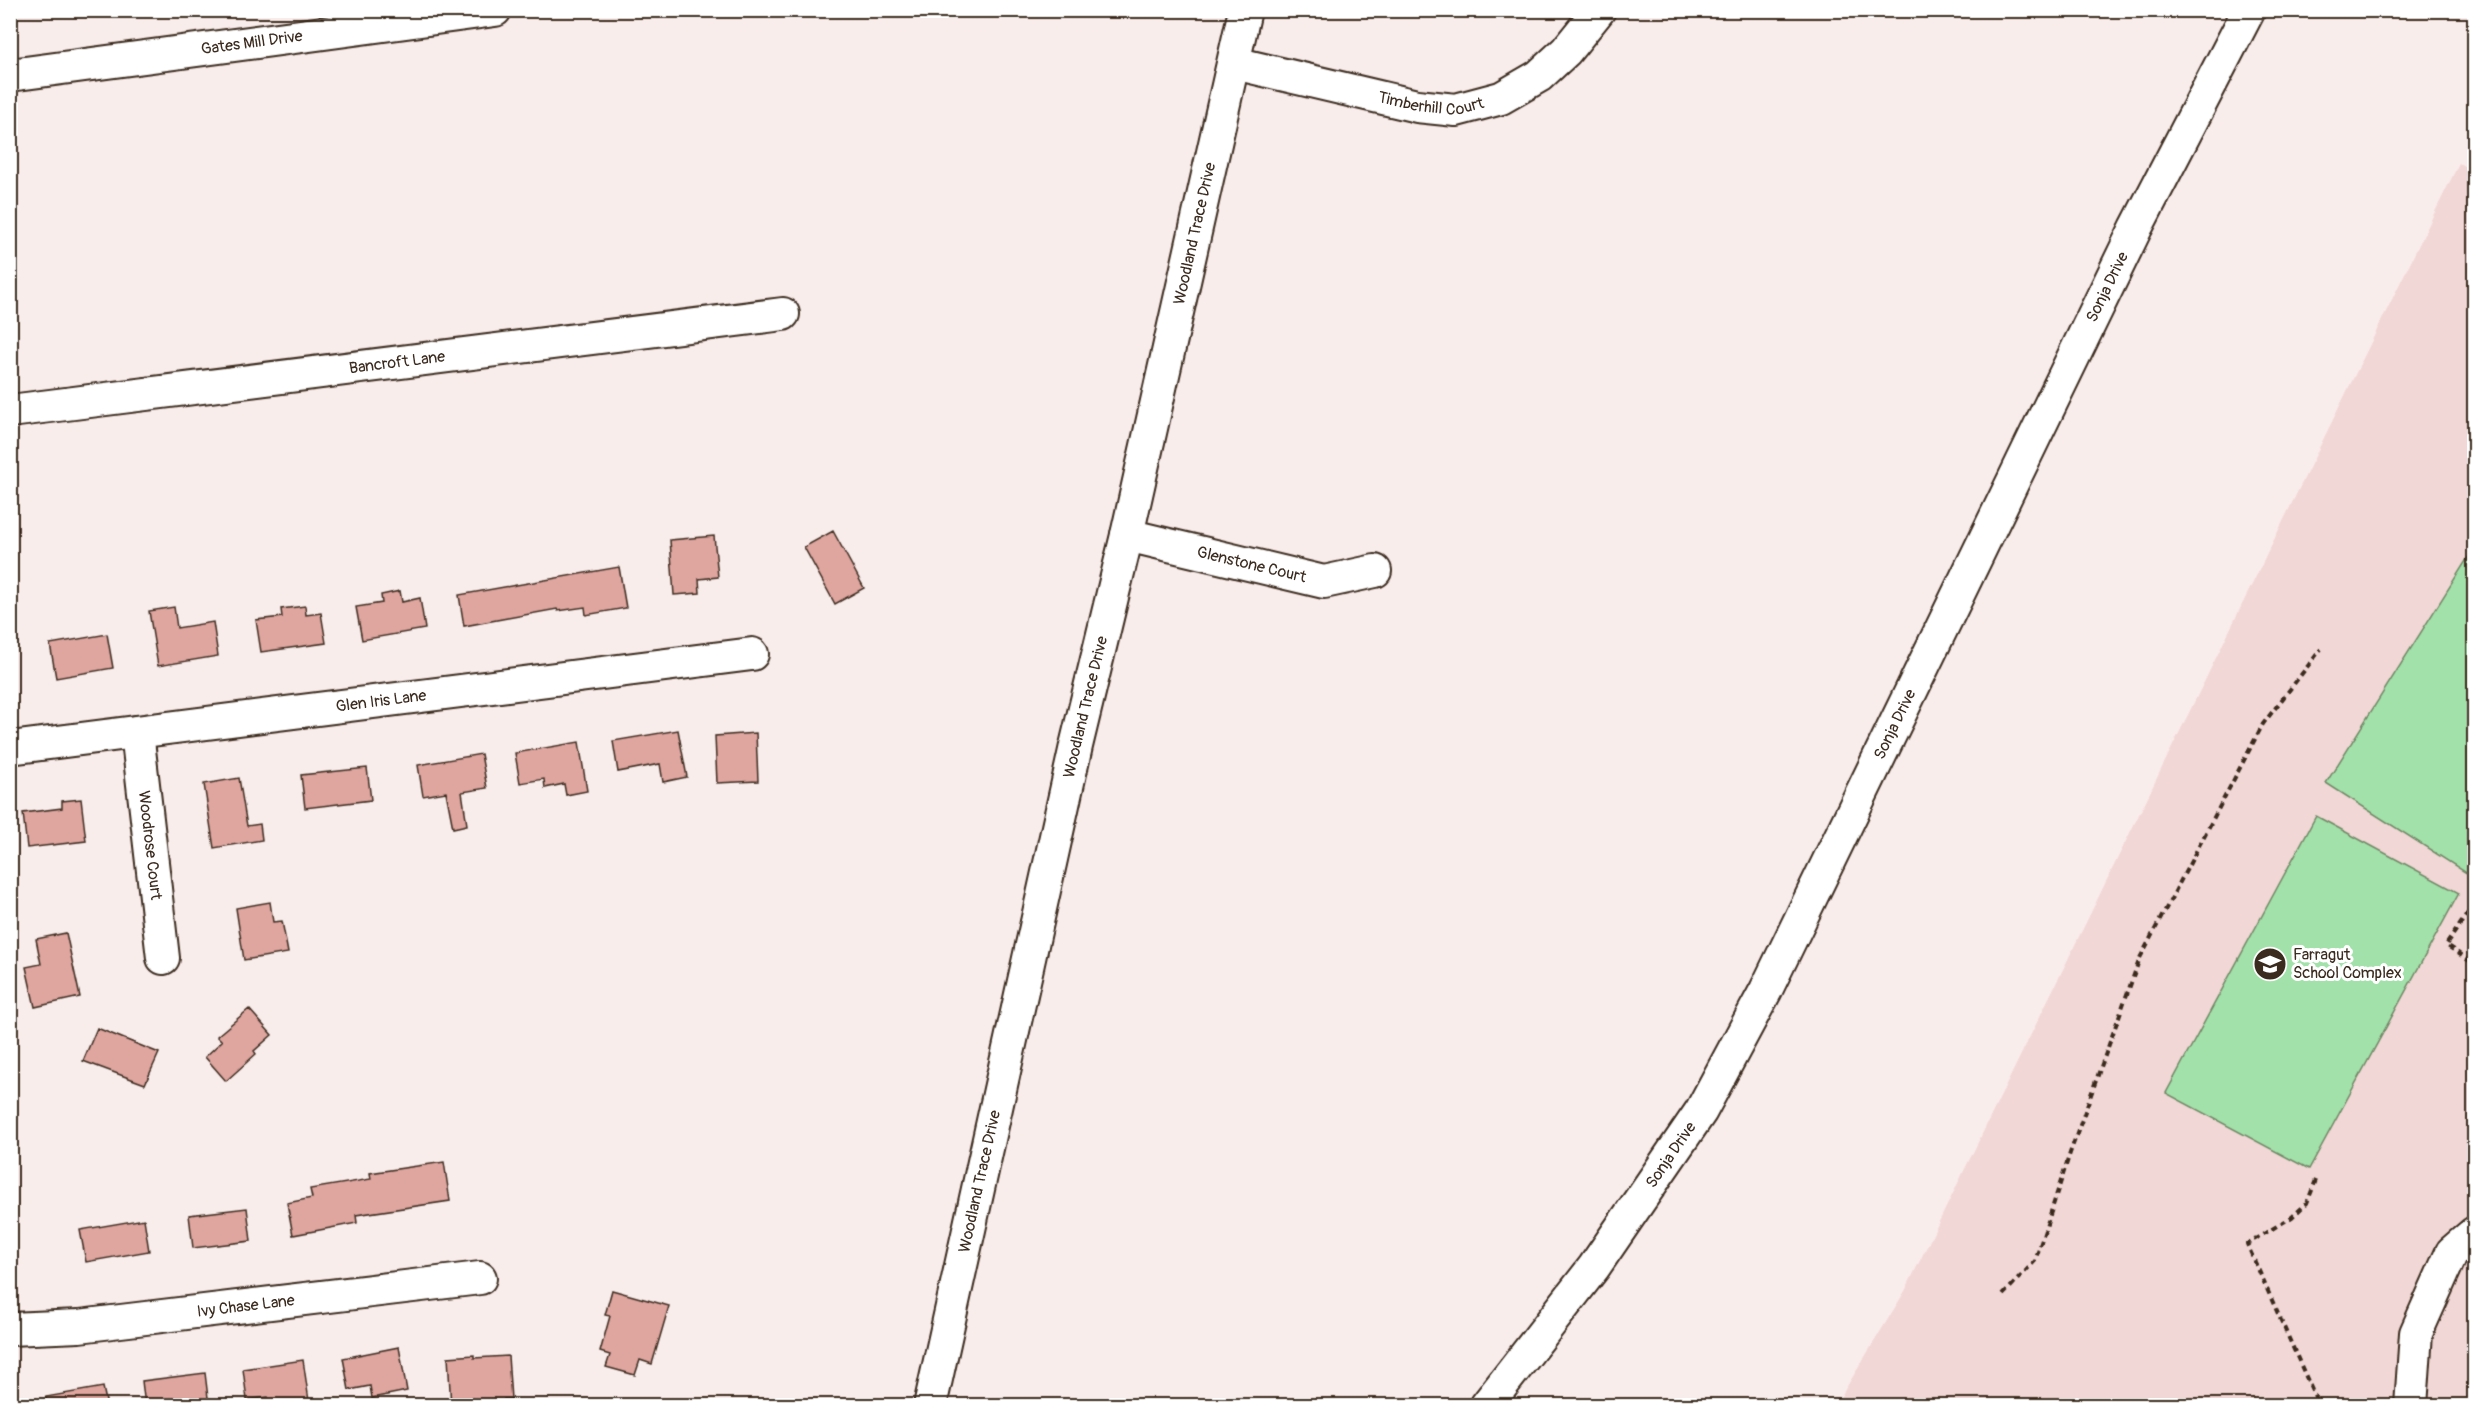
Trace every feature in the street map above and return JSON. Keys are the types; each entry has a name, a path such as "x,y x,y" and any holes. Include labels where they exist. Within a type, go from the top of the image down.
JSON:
{"street":[{"name":"Gates Mill Drive","path":"10,75 454,13 495,10"},
{"name":"Woodland Trace Drive","path":"930,1406 1076,746 1127,535 1245,10"},
{"name":"Timberhill Court","path":"1234,63 1417,106 1456,110 1501,98 1539,76 1566,51 1599,10"},
{"name":"Sonja Drive","path":"1486,1406 1594,1267 1706,1101 1766,990 2131,238 2249,10"},
{"name":"Bancroft Lane","path":"10,411 783,314"},
{"name":"Glenstone Court","path":"1127,535 1324,582 1375,571"},
{"name":"Glen Iris Lane","path":"10,748 752,654"},
{"name":"Woodrose Court","path":"137,732 163,958"},
{"path":"2410,1406 2416,1333 2452,1252 2475,1233"},
{"name":"Ivy Chase Lane","path":"10,1329 79,1326 480,1278"}],"path":[{"path":"2003,1295 2035,1261 2070,1153 2140,958 2263,724 2321,649"},
{"path":"2475,904 2446,945 2475,964"},
{"path":"2316,1180 2307,1203 2292,1217 2247,1244 2319,1406"}],"shaded area":[{"name":"Farragut School Complex","path":"2459,163 2474,172 2474,1405 1835,1406 1905,1291"}],"green space":[{"path":"2474,548 2474,870 2471,876 2326,783"},
{"path":"2316,816 2459,893 2309,1169 2166,1093"}],"building":[{"path":"833,531 864,588 835,604 804,547"},
{"path":"714,536 718,577 699,579 700,593 674,595 670,540"},
{"path":"619,567 626,608 586,615 585,607 558,611 557,609 464,626 459,595"},
{"path":"400,591 402,602 420,598 425,629 362,640 356,607 382,603 381,595"},
{"path":"305,606 306,615 321,613 326,643 261,652 256,620 282,617 281,609"},
{"path":"174,607 177,628 213,622 218,656 158,666 149,611"},
{"path":"107,634 113,668 56,678 50,644"},
{"path":"678,730 687,777 663,782 660,764 618,772 613,741"},
{"path":"756,733 758,781 717,783 715,736"},
{"path":"579,742 587,791 566,795 564,784 545,788 544,779 520,783 515,753"},
{"path":"481,754 487,788 462,792 467,825 453,828 446,792 423,796 418,765"},
{"path":"367,768 371,800 305,808 301,775"},
{"path":"239,778 247,826 260,824 262,840 214,848 204,784"},
{"path":"81,799 86,841 27,848 23,813 62,808 62,801"},
{"path":"270,902 273,922 282,921 288,953 244,960 236,908"},
{"path":"66,933 80,997 35,1007 26,967 41,964 36,939"},
{"path":"249,1009 272,1035 254,1051 256,1054 226,1081 205,1057 222,1041 217,1036"},
{"path":"97,1028 159,1053 145,1084 83,1061"},
{"path":"444,1162 450,1201 356,1215 357,1223 293,1235 287,1203 312,1198 310,1189 371,1179 370,1173"},
{"path":"247,1208 251,1241 193,1248 189,1215"},
{"path":"144,1219 149,1251 86,1262 80,1230"},
{"path":"612,1290 669,1306 652,1364 640,1360 635,1375 606,1367 610,1355 600,1352 610,1316 605,1315"},
{"path":"399,1347 407,1391 372,1398 370,1386 349,1390 343,1358"},
{"path":"474,1355 474,1358 508,1356 511,1399 504,1399 504,1406 451,1406 448,1357"},
{"path":"303,1360 309,1401 269,1406 268,1397 247,1400 243,1369"},
{"path":"205,1373 209,1406 145,1406 142,1381"},
{"path":"103,1387 107,1406 47,1406 46,1397"}],"place":[{"name":"Farragut School Complex","path":"2270,964"}]}
